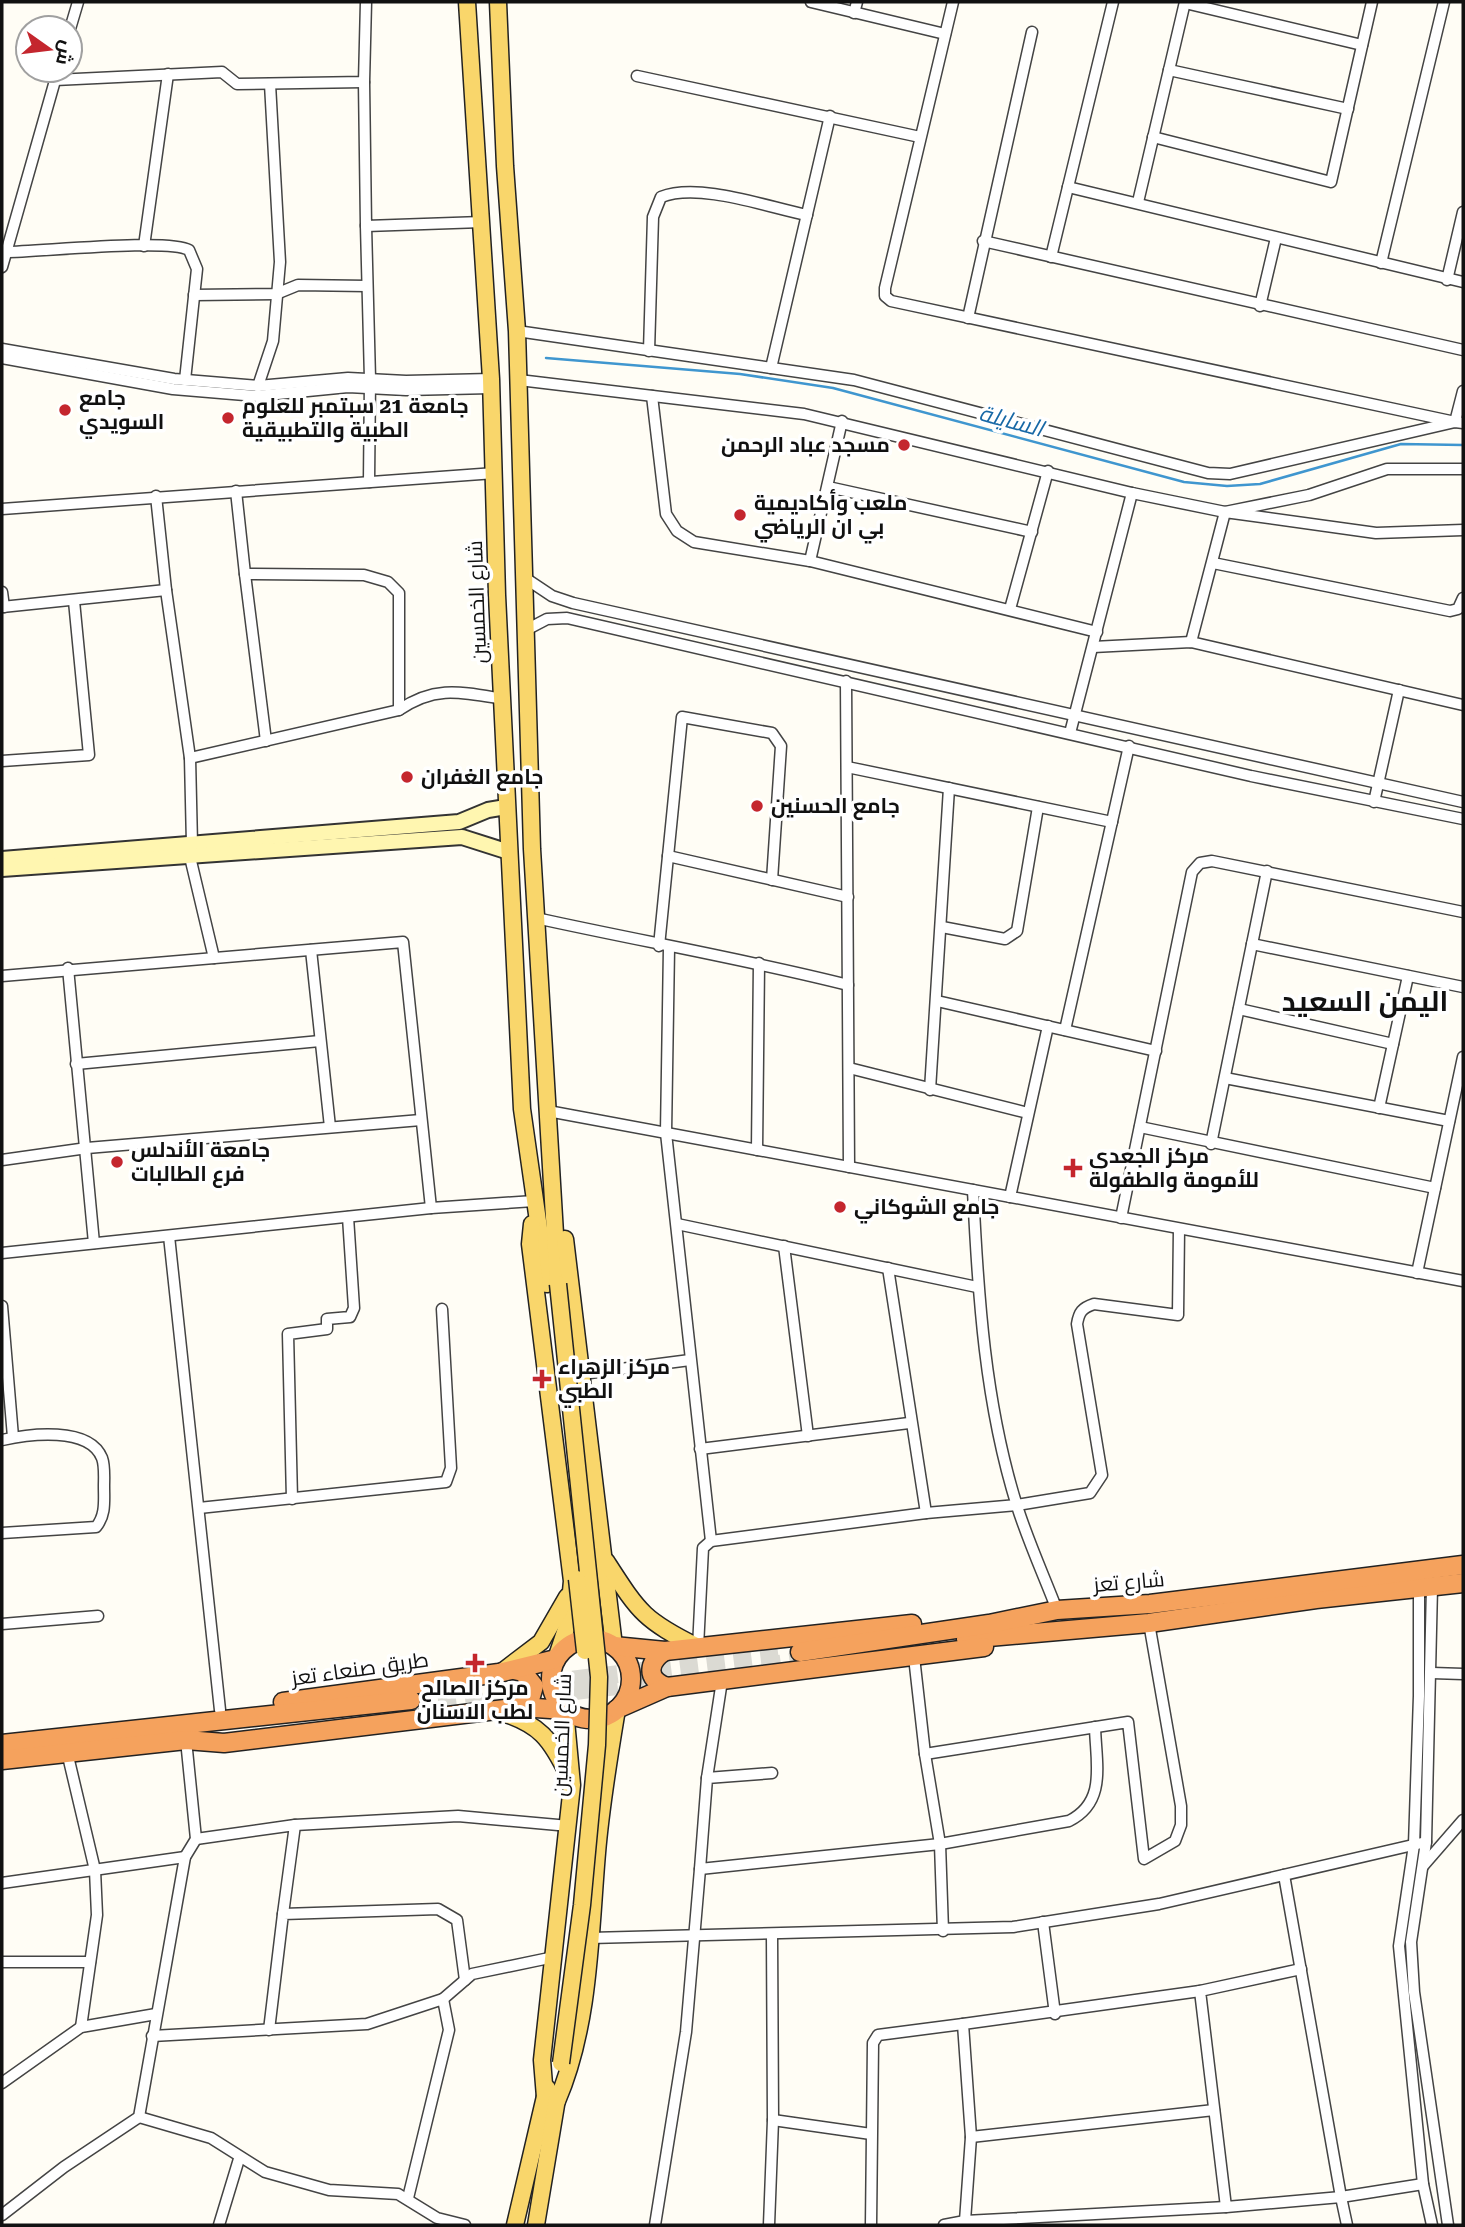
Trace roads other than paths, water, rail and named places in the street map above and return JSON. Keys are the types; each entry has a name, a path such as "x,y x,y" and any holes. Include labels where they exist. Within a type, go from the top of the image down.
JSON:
{"highway":[{"name":"شارع تعز","path":"1463,1565 1316,1591 1149,1623 801,1656 1057,1611 1316,1591 1463,1583"},
{"path":"1024,1615 988,1615 665,1651 614,1647 596,1639 581,1640 568,1646 556,1659 551,1685 556,1699 565,1710 578,1717 593,1719 607,1716 667,1687 990,1646 1024,1634"},
{"path":"614,1647 626,1659 631,1680 627,1695 617,1709"},
{"path":"665,1651 654,1658 650,1667 658,1684 667,1687"},
{"name":"طريق صنعاء تعز","path":"2,1760 30,1749 169,1723 220,1710 507,1672 556,1659"},
{"path":"507,1672 523,1672 534,1686 534,1695 521,1707"},
{"name":"طريق صنعاء تعز","path":"169,1723 412,1705 219,1730 186,1740"},
{"name":"طريق صنعاء تعز","path":"2,1744 67,1752 186,1740 224,1742 521,1707 565,1710"}],"main road":[{"name":"شارع الخمسين","path":"467,2 491,383 506,807 522,1108 534,1200 553,1284 599,1677 597,1745 582,1905 551,2099 537,2225"},
{"name":"شارع الخمسين","path":"498,2 505,166 517,331 533,849 553,1199 553,1284"},
{"path":"479,169 505,166"},
{"path":"509,852 533,849"},
{"name":"شارع الخمسين","path":"553,1199 565,1240 614,1647"},
{"name":"شارع الخمسين","path":"534,1200 530,1244 572,1581 572,1608 556,1659"},
{"path":"604,1558 638,1610 657,1627 698,1647"},
{"path":"507,1672 541,1642 564,1606 572,1581 590,1588 606,1576"},
{"path":"551,2099 573,2065 590,1938 603,1791 617,1709"},
{"path":"492,1710 518,1717 541,1731 555,1747 572,1785"},
{"path":"551,2099 542,2060 572,1785 565,1710"},
{"path":"572,1785 592,1783 603,1791"},
{"name":"شارع الخمسين","path":"515,2225 551,2099"}],"street":[{"path":"366,2 364,82 370,384 369,482"},
{"path":"811,2 945,34"},
{"path":"854,13 857,2"},
{"path":"953,2 885,296 891,301 1459,422"},
{"path":"1051,257 1113,2"},
{"path":"1138,202 1185,2 1362,45"},
{"path":"1153,137 1331,182 1372,2"},
{"path":"1381,263 1444,2"},
{"path":"968,318 1032,32"},
{"path":"1169,70 1348,109"},
{"path":"84,75 222,72 237,84 364,82"},
{"path":"144,246 168,74"},
{"path":"636,76 920,137"},
{"path":"2,267 54,84"},
{"path":"258,386 273,341 280,262 270,84"},
{"path":"771,368 830,116"},
{"path":"1068,187 1463,282"},
{"path":"649,351 653,217 661,197 676,191 701,193 807,215"},
{"path":"1447,279 1463,212"},
{"path":"366,226 482,222"},
{"path":"1260,306 1276,237"},
{"path":"983,242 1463,350"},
{"path":"6,252 144,246 180,246 189,250 197,264 184,380"},
{"path":"194,295 276,294 298,285 367,286"},
{"path":"517,331 854,380 1208,473 1230,474 1459,422"},
{"path":"2,349 184,380 258,386 348,378 370,384"},
{"path":"2,358 173,389 257,396 370,384 491,383"},
{"path":"519,380 804,414 842,421 1132,493 1225,512 1376,533 1463,530"},
{"path":"1459,422 1463,391"},
{"path":"652,396 666,514 677,531 694,542 810,561 1097,632"},
{"path":"810,561 842,421"},
{"path":"1225,512 1309,495 1387,469 1463,469"},
{"path":"1010,609 1048,471"},
{"path":"2,509 495,473"},
{"path":"828,487 1032,532"},
{"path":"236,491 266,741"},
{"path":"1070,733 1132,493"},
{"path":"156,496 166,590 190,758 191,850 214,958"},
{"path":"1191,642 1225,512"},
{"path":"1213,563 1450,611 1458,609 1463,598"},
{"path":"245,574 364,575 388,582 399,593 399,710"},
{"path":"525,578 552,596 573,603 1463,802"},
{"path":"2,592 3,607 166,590"},
{"path":"2,761 89,755 74,601"},
{"path":"526,630 547,619 567,618 1374,802 1463,819"},
{"path":"1093,647 1191,642 1463,705"},
{"path":"748,659 752,643"},
{"path":"846,681 849,1167"},
{"path":"1374,802 1399,690"},
{"path":"190,758 399,710 419,697 456,691 503,699"},
{"path":"711,1541 666,1133 664,947 668,856 682,717 772,733 781,746 772,880"},
{"path":"1065,1030 1129,746"},
{"path":"847,767 1112,822"},
{"path":"930,1090 949,788"},
{"path":"2,869 459,822 488,810 506,807"},
{"path":"942,928 1004,939 1017,931 1038,807"},
{"path":"191,850 461,837 509,852"},
{"path":"2,859 128,855"},
{"path":"668,856 848,897"},
{"path":"1121,1218 1192,872 1200,863 1212,861 1267,871 1463,912"},
{"path":"1211,1144 1267,871"},
{"path":"536,919 664,947 759,962 848,985"},
{"path":"2,976 68,968 403,942 431,1208"},
{"path":"1252,944 1463,987"},
{"path":"312,950 330,1127"},
{"path":"757,1150 759,962"},
{"path":"68,968 94,1243"},
{"path":"1379,1108 1408,976"},
{"path":"937,1001 1156,1051"},
{"path":"1239,1009 1393,1044"},
{"path":"1010,1197 1048,1026"},
{"path":"76,1064 320,1041"},
{"path":"1417,1273 1463,1057"},
{"path":"849,1068 1028,1113"},
{"path":"1225,1077 1449,1121"},
{"path":"548,1111 1463,1281"},
{"path":"2,1160 87,1148 421,1120"},
{"path":"1140,1127 1211,1144 1435,1188"},
{"path":"973,1190 977,1287 991,1395 1017,1505 1057,1611"},
{"path":"2,1253 431,1208 534,1200"},
{"path":"292,1499 288,1334 327,1329 327,1319 350,1317 354,1308 348,1217"},
{"path":"677,1224 977,1287"},
{"path":"698,1647 703,1548 711,1541 926,1513 1017,1505 1090,1493 1102,1475 1077,1324 1079,1315 1084,1307 1094,1304 1178,1315 1179,1229"},
{"path":"169,1236 220,1710"},
{"path":"784,1246 808,1436"},
{"path":"888,1268 909,1423 926,1513"},
{"path":"2,1306 13,1437"},
{"path":"199,1508 446,1482 451,1468 442,1309"},
{"path":"582,1374 690,1360"},
{"path":"700,1450 909,1423"},
{"path":"2,1440 13,1437 75,1436 93,1446 102,1458 104,1515 96,1527 2,1533"},
{"path":"1426,1587 1432,1673 1426,1842 1411,1942 1414,1992 1448,2225"},
{"path":"1426,1587 1414,1845 1399,1946 1423,2184 1432,2225"},
{"path":"2,1624 98,1616"},
{"path":"925,1754 1128,1722 1144,1859 1175,1841 1181,1825 1181,1806 1149,1623"},
{"path":"914,1657 925,1754 940,1844 943,1931"},
{"path":"1432,1673 1463,1674"},
{"path":"655,2225 686,2032 707,1778 722,1687 720,1680"},
{"path":"700,1869 940,1844 1069,1821 1080,1815 1096,1794 1095,1727"},
{"path":"2,2215 64,2167 139,2116 185,1857 196,1839 186,1740"},
{"path":"67,1752 95,1870 97,1915 81,2027"},
{"path":"707,1778 772,1773"},
{"path":"196,1839 295,1825 458,1816 569,1826"},
{"path":"1422,1867 1463,1820"},
{"path":"270,2030 295,1825"},
{"path":"590,1938 943,1931 1043,1922 1158,1904 1426,1842"},
{"path":"2,1883 185,1857"},
{"path":"1284,1875 1347,2225"},
{"path":"283,1914 438,1909 457,1920 465,1980"},
{"path":"1043,1922 1055,2014"},
{"path":"769,2225 774,2120 772,1936"},
{"path":"152,2036 367,2024 443,1998 472,1974 554,1957"},
{"path":"2,1962 90,1962"},
{"path":"871,2225 873,2043 878,2035 1055,2014 1200,1991 1301,1969"},
{"path":"1200,1991 1226,2207"},
{"path":"408,2198 449,2030 443,1998"},
{"path":"2,2083 81,2027 156,2014"},
{"path":"963,2024 971,2137 965,2221"},
{"path":"971,2137 1214,2109"},
{"path":"139,2116 211,2138 265,2172 329,2190 398,2194 408,2198 434,2221 465,2225"},
{"path":"774,2120 871,2134"},
{"path":"219,2225 239,2158"},
{"path":"944,2225 965,2221 1226,2207 1341,2197 1423,2184"}],"waterway":[{"name":"السايلة","path":"546,358 740,374 833,388 1184,482 1227,486 1260,484 1401,444 1463,445"}],"tunnel":[{"path":"546,1683 779,1654"},
{"path":"763,1666 801,1661"},
{"path":"412,1710 669,1680"}],"place":[{"name":"جامع السويدي","path":"65,410"},
{"name":"جامعة 21 سبتمبر للعلوم الطبية والتطبيقية","path":"228,418"},
{"name":"مسجد عباد الرحمن","path":"904,445"},
{"name":"ملعب وأكاديمية بي ان الرياضي","path":"740,515"},
{"name":"جامع الغفران","path":"407,777"},
{"name":"جامع الحسنين","path":"757,806"},
{"name":"جامعة الأندلس فرع الطالبات","path":"117,1162"},
{"name":"مركز الجعدي للأمومة والطفولة","path":"1073,1168"},
{"name":"جامع الشوكاني","path":"840,1207"},
{"name":"مركز الزهراء الطبي","path":"542,1379"},
{"name":"مركز الصالح لطب الاسنان","path":"475,1663"}],"district":[{"name":"اليمن السعيد","path":"1365,1001"}]}
